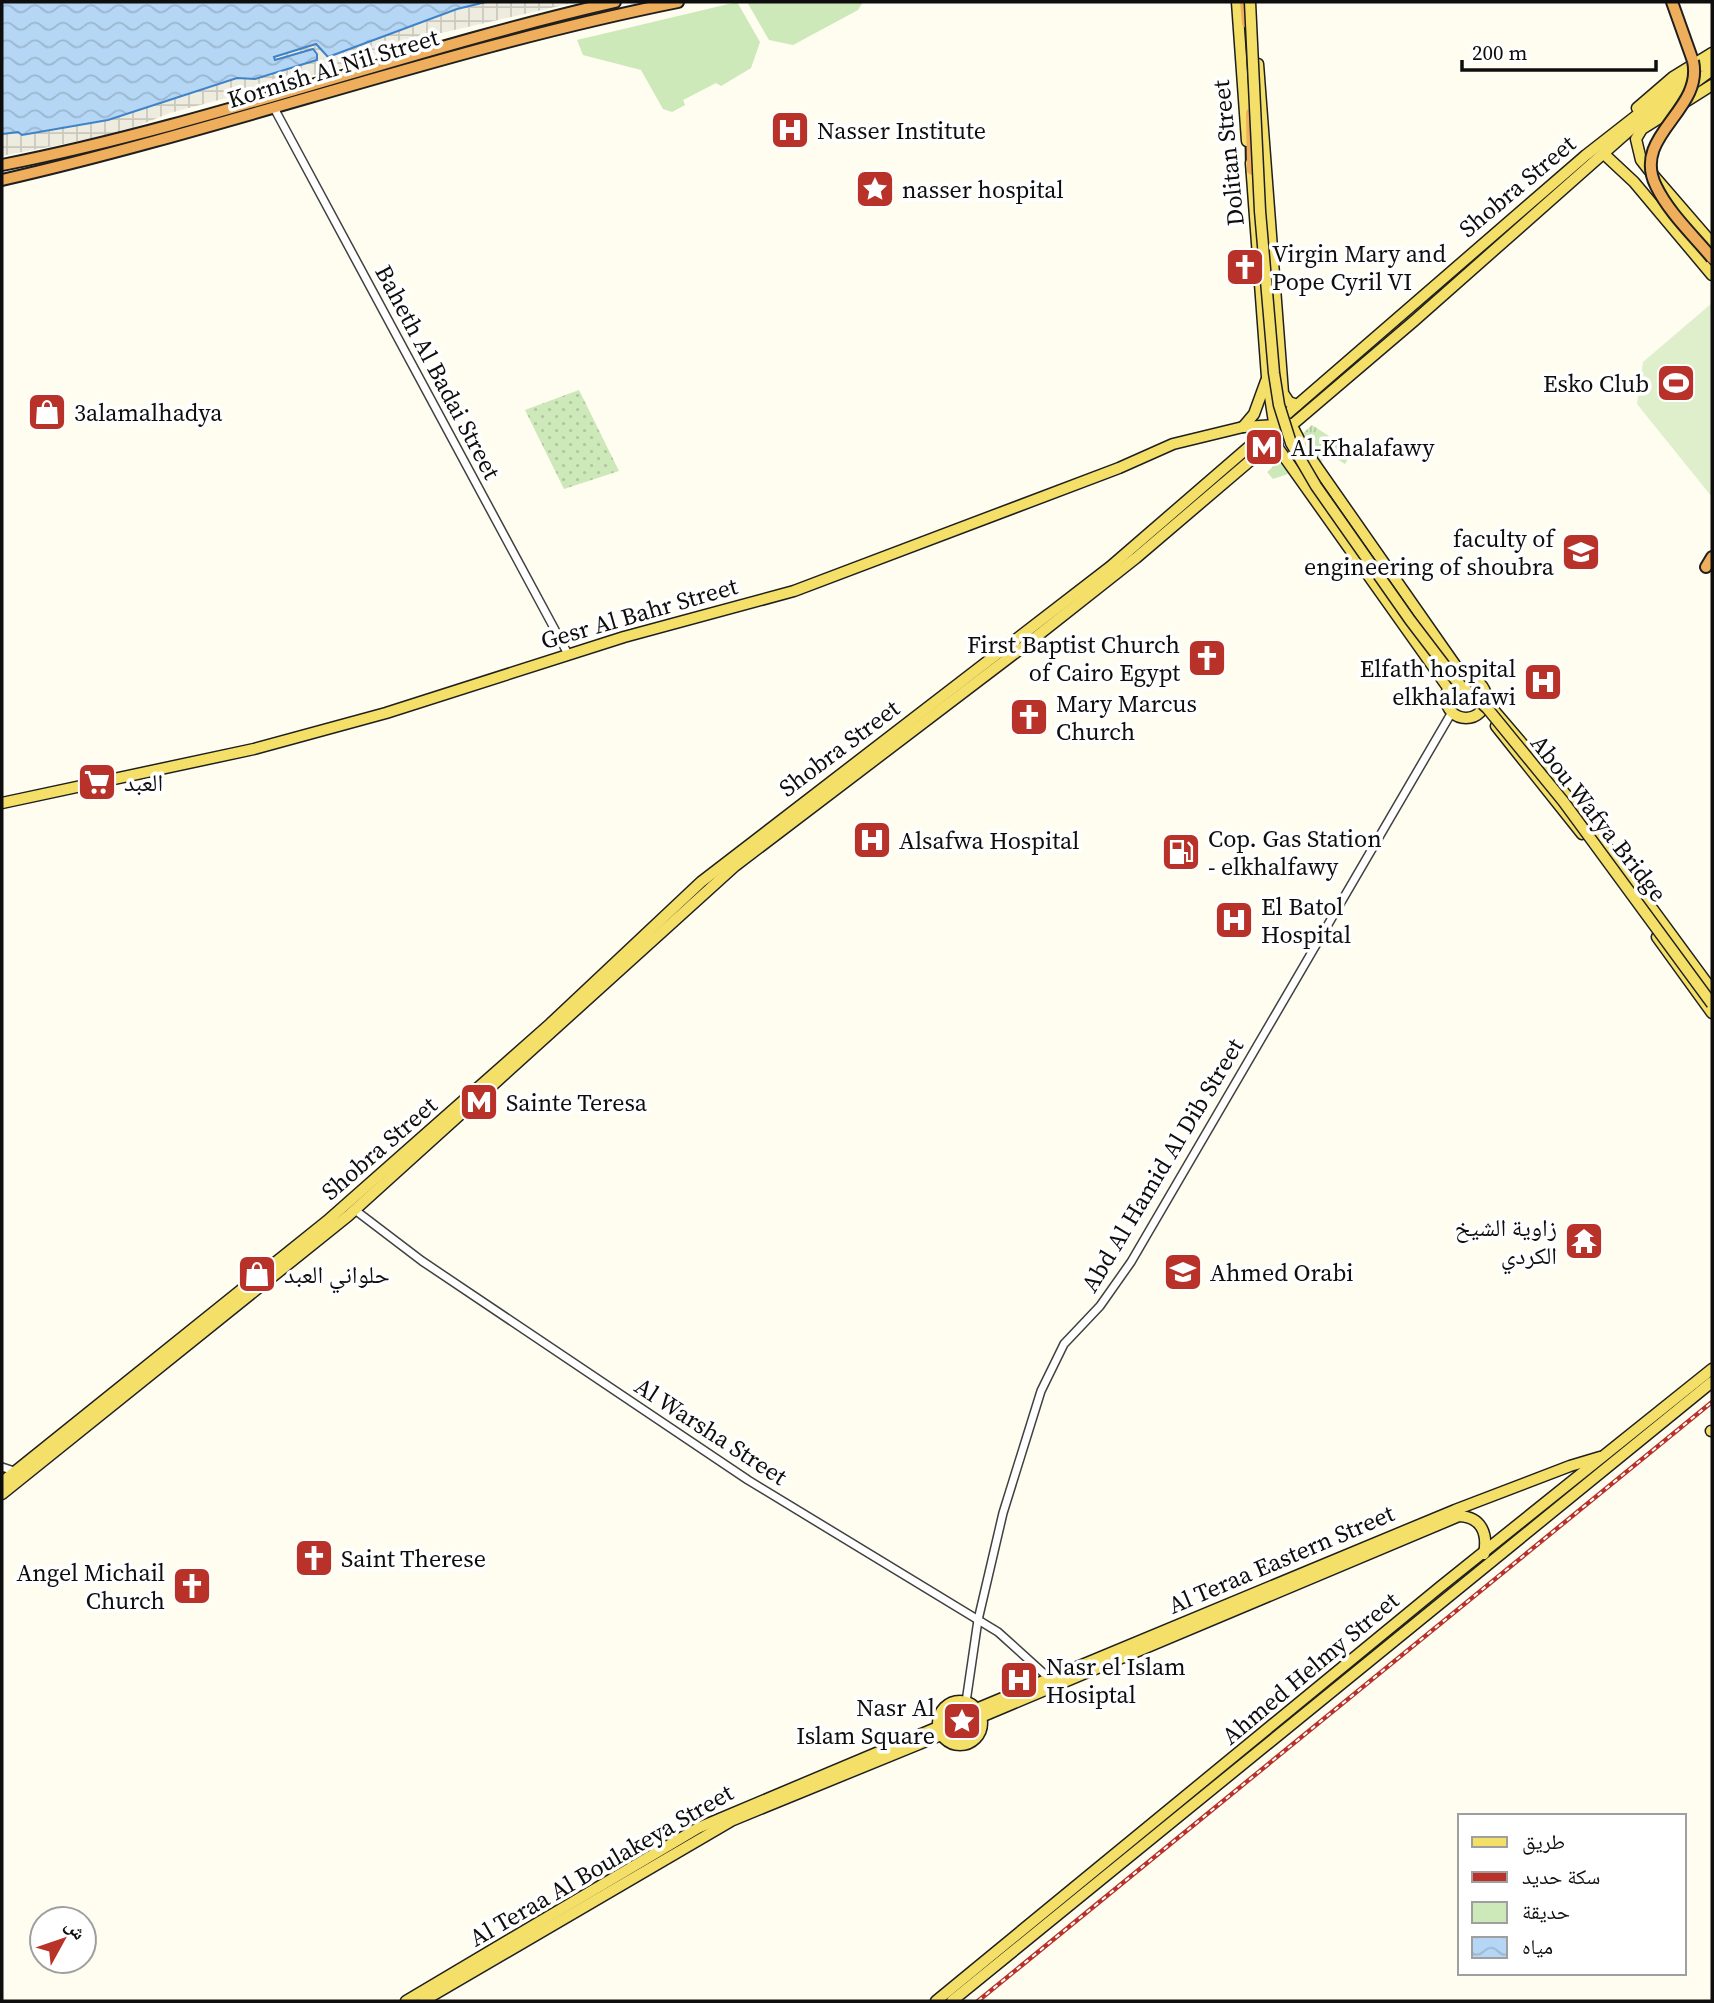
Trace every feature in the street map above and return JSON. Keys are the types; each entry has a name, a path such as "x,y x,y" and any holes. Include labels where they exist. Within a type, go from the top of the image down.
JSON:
{"highway":[{"name":"Kornish Al Nil Street","path":"2,165 116,141 437,48 615,2"},
{"name":"Kornish Al Nil Street","path":"2,180 94,159 460,52 678,2"},
{"path":"1245,2 1252,170"},
{"path":"1672,2 1692,56 1695,78 1686,101 1658,138 1650,159 1651,170 1654,184 1667,204 1712,258"},
{"path":"1706,567 1712,557"}],"main road":[{"name":"Dolitan Street","path":"1237,2 1244,115 1252,170 1267,377 1275,439"},
{"name":"Dolitan Street","path":"1252,2 1279,360 1284,397 1297,405"},
{"name":"Abou Wafya Bridge","path":"1252,2 1260,211 1272,351 1279,405 1292,443 1316,486 1451,675 1487,708 1563,800 1712,1004"},
{"path":"1630,118 1656,89 1712,53"},
{"name":"Shobra Street","path":"2,1494 330,1225 550,1024 685,896 782,818 1110,567 1418,298 1630,118 1712,60"},
{"name":"Shobra Street","path":"330,1225 355,1210 693,904 798,816 1075,607 1427,309 1644,120 1712,70"},
{"path":"1636,139 1642,129 1712,85"},
{"path":"1666,113 1644,120 1636,139 1642,160 1712,243"},
{"path":"1604,154 1634,182 1712,275"},
{"path":"1418,298 1419,306 1427,309"},
{"path":"1394,319 1403,329"},
{"path":"1243,427 1257,409 1267,377"},
{"name":"Gesr Al Bahr Street","path":"2,803 285,741 386,713 568,654 794,590 1119,468 1173,444 1243,427 1275,425"},
{"path":"1291,425 1303,447 1465,679 1481,686 1484,704 1619,882 1712,1013"},
{"path":"1275,439 1282,456 1449,689"},
{"path":"1465,679 1454,682 1449,689 1446,700 1452,712 1468,718 1484,704"},
{"path":"1484,704 1585,817 1712,990"},
{"path":"685,896 687,902 693,904"},
{"path":"668,911 676,920"},
{"path":"1687,978 1697,969"},
{"name":"Shobra Street","path":"2,1482 225,1310"},
{"name":"Ahmed Helmy Street","path":"936,2001 1434,1592 1712,1369"},
{"name":"Ahmed Helmy Street","path":"952,2001 1422,1621 1712,1382"},
{"name":"Al Teraa Eastern Street","path":"979,1713 1484,1499 1570,1466 1604,1457"},
{"path":"1484,1499 1480,1524 1486,1536 1484,1554"},
{"name":"Al Teraa Eastern Street","path":"979,1713 1050,1679 1375,1547 1459,1516 1472,1518 1480,1524"},
{"path":"1434,1592 1439,1598 1447,1599"},
{"path":"1412,1611 1418,1613 1422,1621"},
{"path":"966,1702 979,1713 980,1732 969,1743 956,1745 940,1731 939,1716 945,1707 966,1702"},
{"name":"Al Teraa Al Boulakeya Street","path":"406,2001 698,1828 940,1731"},
{"name":"Al Teraa Al Boulakeya Street","path":"423,2001 733,1820 940,1731"}],"street":[{"name":"Baheth Al Badai Street","path":"274,108 568,654"},
{"name":"Abd Al Hamid Al Dib Street","path":"966,1702 978,1620 1011,1485 1054,1359 1075,1329 1116,1286 1132,1262 1452,712"},
{"name":"Al Warsha Street","path":"355,1210 422,1261 772,1495 1008,1640 1050,1679"},
{"path":"2,1467 14,1471"}],"green space":[{"path":"737,2 760,42 751,68 721,86 716,83 683,100 685,105 672,112 663,109 641,70 583,55 577,40"},
{"path":"747,2 863,2 858,10 793,45 769,40"},
{"name":"Esko Club","path":"1712,303 1712,497 1637,404 1643,362"},
{"path":"579,390 619,471 564,489 525,410"},
{"path":"1312,425 1352,451 1345,464 1328,453 1321,462 1303,433"},
{"path":"1286,455 1297,471 1273,479 1267,472"}],"shaded area":[{"path":"486,2 577,2 424,37 333,70 170,113 120,133 2,156 2,134 167,100 238,78 255,79 317,60 313,49 275,60 274,57 316,44 328,56 457,9"}],"water":[{"path":"2,2 486,2 457,9 328,57 316,44 274,57 275,60 313,49 317,60 255,79 237,78 108,120 22,135 18,132 2,134"}],"railway":[{"path":"978,2001 1712,1402"}],"place":[{"name":"Nasser Institute","path":"790,130"},
{"name":"nasser hospital","path":"875,189"},
{"name":"Virgin Mary and Pope Cyril VI","path":"1245,267"},
{"name":"Esko Club","path":"1676,383"},
{"name":"3alamalhadya","path":"47,412"},
{"name":"Al-Khalafawy","path":"1264,447"},
{"name":"faculty of engineering of shoubra","path":"1581,552"},
{"name":"First Baptist Church of Cairo Egypt","path":"1207,658"},
{"name":"Elfath hospital elkhalafawi","path":"1543,682"},
{"name":"Mary Marcus Church","path":"1029,717"},
{"name":"العبد","path":"97,782"},
{"name":"Alsafwa Hospital","path":"872,840"},
{"name":"Cop. Gas Station - elkhalfawy","path":"1181,852"},
{"name":"El Batol Hospital","path":"1234,920"},
{"name":"Sainte Teresa","path":"479,1102"},
{"name":"زاوية الشيخ الكردي","path":"1584,1241"},
{"name":"Ahmed Orabi","path":"1183,1272"},
{"name":"حلواني العبد","path":"257,1274"},
{"name":"Saint Therese","path":"314,1558"},
{"name":"Angel Michail Church","path":"192,1586"},
{"name":"Nasr el Islam Hosiptal","path":"1019,1680"},
{"name":"Nasr Al Islam Square","path":"962,1721"}]}
